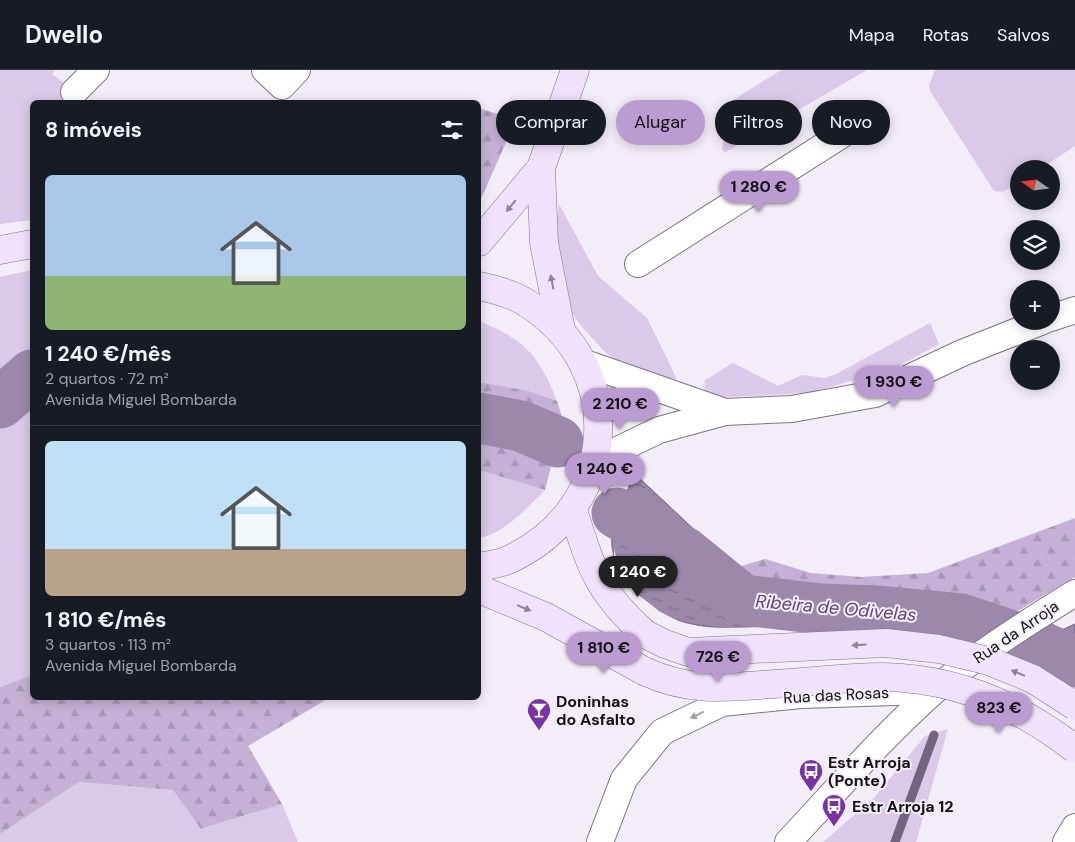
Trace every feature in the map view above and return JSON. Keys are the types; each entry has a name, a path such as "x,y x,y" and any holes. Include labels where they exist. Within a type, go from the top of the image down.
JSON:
{"main road":[{"path":"481,240 541,168 575,70"},
{"path":"541,168 544,243 562,330"},
{"path":"0,250 30,244"},
{"path":"481,287 524,301 562,330 577,350 595,393 599,421 593,462 587,485 573,510 543,540 507,561 481,567"},
{"path":"573,510 588,559 602,588 627,618 645,634 665,644 688,652 886,644 939,649 989,661 1033,679 1075,706"},
{"path":"481,590 546,617 660,678 696,687 714,688 884,677 935,682 980,694 1020,711 1075,749"}],"street":[{"path":"74,92 96,70"},
{"path":"264,70 282,86 297,70"},
{"path":"638,264 825,145"},
{"path":"1060,315 1075,310"},
{"path":"593,462 659,430 725,412 792,409 875,394 962,354 1021,330"},
{"path":"582,362 725,412"},
{"name":"Rua da Arroja","path":"788,842 909,714 940,686 1033,618 1075,593"},
{"name":"Rua das Rosas","path":"600,842 624,778 662,732 722,703 801,695 940,686 1026,723 1062,746 1075,762"},
{"path":"1066,842 1075,827"}],"shaded area":[{"path":"0,70 55,70 52,74 87,100 30,100 30,220 0,224"},
{"path":"781,70 867,70 815,100 812,100 812,102 802,108 802,100 733,100"},
{"path":"935,70 1075,70 1075,146 1054,160 1010,160 1010,188 1003,192 994,191 930,91 929,85"},
{"path":"723,145 738,145 724,153"},
{"path":"559,204 598,276 647,318 677,379 663,377 643,369 630,370 605,352 582,327 567,306 554,242"},
{"path":"30,270 30,676 0,687 0,277"},
{"path":"481,322 508,335 537,360 557,401 529,391 481,382"},
{"path":"930,323 939,344 895,368 810,393 704,398 705,380 733,363 778,386 802,375 825,378 836,374"},
{"path":"481,471 545,490 506,525 481,537"},
{"path":"948,729 916,842 823,842 874,798 925,736"},
{"path":"79,782 173,790 202,829 282,804 298,842 0,842 0,834"}],"green space":[{"path":"481,109 496,114 496,145 505,145 481,199"},
{"path":"481,382 529,391 557,401 563,420 545,490 481,471"},
{"path":"1075,518 1075,577 977,635 922,627 867,624 786,626 735,568 765,559 811,573 861,577 928,573"},
{"path":"30,676 30,700 326,700 248,746 282,804 201,829 173,790 79,782 0,834 0,687"}],"water":[{"path":"634,473 735,568 786,626 721,627 701,626 681,621 663,613 645,601 628,584 616,562 612,544 615,524"},
{"path":"1075,624 1075,676 1050,657 1024,647"}],"pier":[{"path":"614,550 623,577 636,593 659,611 682,623 707,628 788,627 707,630 682,626 658,613 634,595 620,578 614,562"}],"waterway":[{"name":"Ribeira de Odivelas","path":"0,403 30,377"},
{"name":"Ribeira de Odivelas","path":"481,418 521,426 558,442"},
{"name":"Ribeira de Odivelas","path":"617,513 684,552 743,600 821,609 876,611 961,619 1033,643 1075,662"},
{"path":"895,842 934,735"}],"place":[{"name":"Doninhas do Asfalto","path":"539,731"},
{"name":"Estr Arroja (Ponte)","path":"811,792"},
{"name":"Estr Arroja 12","path":"834,827"}]}
